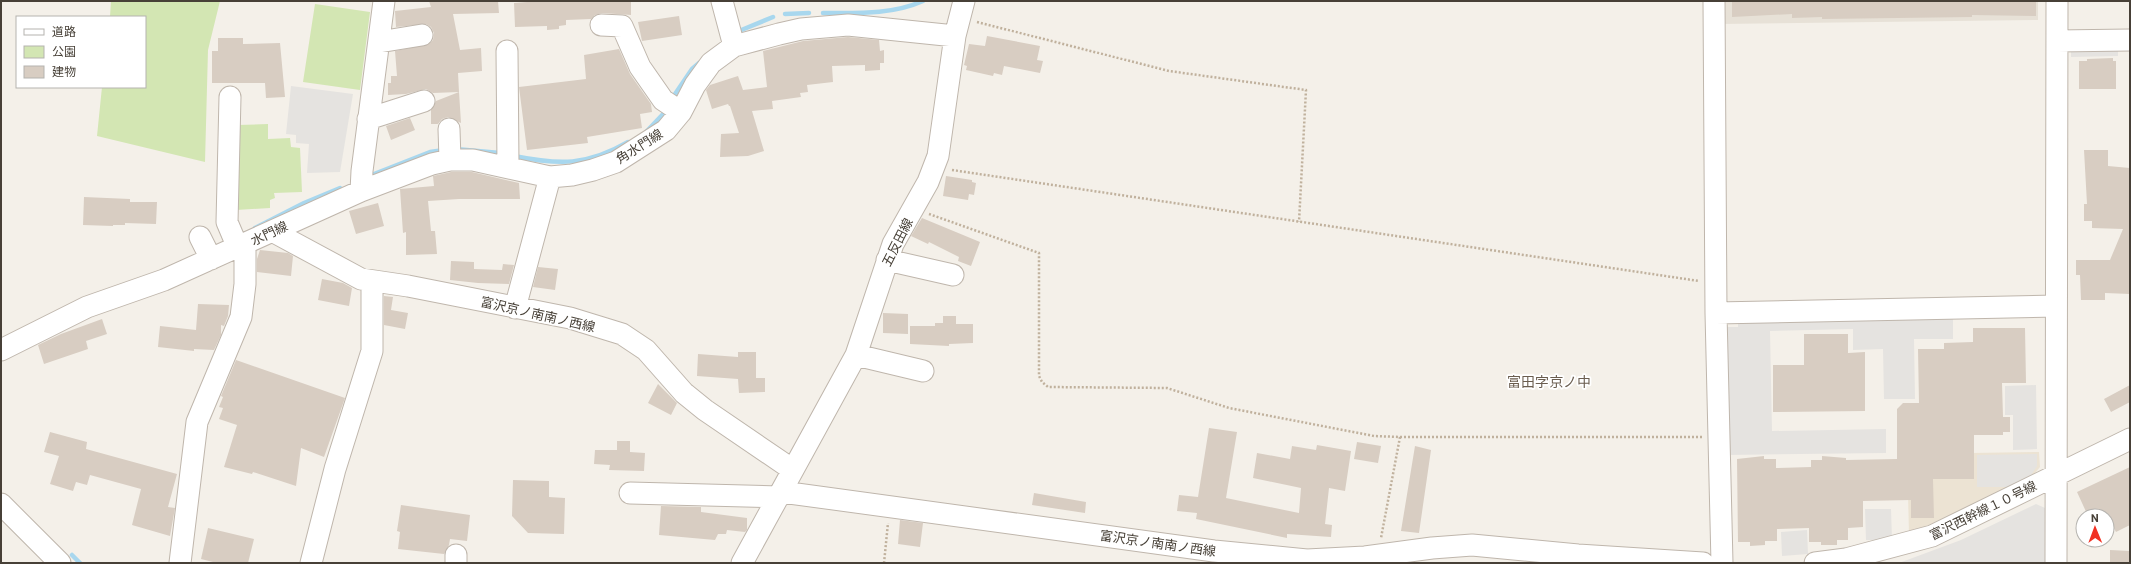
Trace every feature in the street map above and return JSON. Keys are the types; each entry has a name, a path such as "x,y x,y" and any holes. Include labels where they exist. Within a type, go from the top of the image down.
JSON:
{"street":[{"path":"361,191 368,119 384,1"},
{"path":"722,1 734,46"},
{"path":"1714,1 1716,313 1722,563"},
{"path":"2056,563 2057,1"},
{"name":"角水門線","path":"361,191 432,164 450,147 473,160 508,166 550,177 572,175 593,170 616,162 666,130 681,112 695,85 711,63 734,46 801,29 959,18"},
{"name":"五反田線","path":"742,563 856,355 893,244 915,208 934,168 938,156 946,113 959,18"},
{"path":"602,25 622,26 640,67 663,100 681,112"},
{"path":"379,42 422,35"},
{"path":"2057,41 2130,40"},
{"path":"508,51 508,166"},
{"path":"180,563 197,422 241,317 245,284 241,246 227,222 230,97"},
{"path":"368,119 424,100"},
{"path":"515,308 550,177"},
{"name":"水門線","path":"1,350 87,307 136,291 241,246 361,191"},
{"name":"富沢京ノ南南ノ西線","path":"272,231 361,279 570,318 622,334 646,350 684,393 705,410 793,470"},
{"path":"200,238 211,259"},
{"path":"887,260 953,275"},
{"path":"311,563 335,469 372,351 372,281"},
{"path":"1716,313 2056,306"},
{"path":"856,355 924,372"},
{"name":"富沢西幹線１０号線","path":"1815,563 1846,559 1932,536 2130,439"},
{"name":"富沢京ノ南南ノ西線","path":"630,493 781,494 889,507 1214,551 1307,560 1369,559 1472,545 1578,555 1703,563"},
{"path":"1,504 60,563"}],"path":[{"path":"959,18 1170,71 1306,90 1299,222"},
{"path":"934,168 1716,284"},
{"path":"915,208 988,236 1039,253 1040,376 1042,382 1048,387 1167,388 1229,408 1374,436 1719,437"},
{"path":"1369,559 1400,437"},
{"path":"884,563 889,507"}],"shaded area":[{"path":"1720,1 2038,1 2038,20 1719,24"},
{"path":"2118,46 2118,56 2071,57 2071,47"},
{"path":"291,86 353,94 340,172 307,173 309,144 296,143 296,135 286,134"},
{"path":"1953,313 1953,339 1914,339 1915,399 1884,399 1883,349 1853,350 1853,329 1770,331 1772,431 1886,429 1886,453 1726,455 1724,327 1738,327 1738,316"},
{"path":"2036,385 2037,449 2013,450 2013,415 2005,415 2005,386"},
{"path":"2039,452 2040,467 2031,478 1909,534 1907,454"},
{"path":"2037,454 2037,466 2030,477 2008,487 1977,487 1977,455"},
{"path":"2036,504 2045,508 2046,563 1899,563 1961,540"},
{"path":"1865,509 1891,509 1892,540 1866,540"},
{"path":"1807,530 1808,554 1782,556 1781,532"}],"green space":[{"path":"111,1 220,1 208,50 205,162 97,136 102,88 146,88 146,16 110,16"},
{"path":"315,4 370,12 360,90 303,82"},
{"path":"268,124 268,139 290,138 291,147 300,148 302,192 274,193 275,198 270,200 270,208 236,210 237,125"}],"building":[{"path":"429,1 498,1 499,13 453,14 460,50 481,48 482,71 458,73 459,92 433,93 426,89 406,94 388,95 388,83 391,83 391,76 397,76 395,51 429,44 433,40 434,33 431,27 426,24 396,27 395,11 431,7"},
{"path":"540,1 631,1 631,15 602,13 595,15 591,19 566,20 566,25 559,26 559,29 547,30 547,26 515,27 514,3"},
{"path":"1732,1 2036,1 2036,16 1972,15 1972,17 1822,19 1822,17 1792,18 1792,14 1732,17"},
{"path":"679,16 682,35 642,41 638,22"},
{"path":"987,36 1040,46 1037,60 1043,61 1040,73 1004,66 1002,75 994,73 993,76 966,70 967,66 964,65 969,44 985,46"},
{"path":"848,37 879,40 880,51 884,50 884,63 880,63 880,70 865,71 865,65 832,66 833,82 807,85 808,92 800,93 801,97 772,101 773,109 752,111 764,151 748,156 720,157 721,134 739,133 728,104 712,109 706,90 710,85 738,76 743,90 767,87 763,51 803,41"},
{"path":"218,38 243,38 243,44 280,43 285,97 266,98 265,83 212,83 212,51 218,51"},
{"path":"619,49 630,74 651,104 652,112 640,114 642,128 587,137 588,143 527,150 519,87 586,79 584,55"},
{"path":"2113,58 2113,61 2116,61 2116,89 2079,89 2079,61 2087,61 2087,59"},
{"path":"459,92 461,123 448,117 442,119 438,124 431,124 431,110 436,101"},
{"path":"410,118 415,130 391,140 386,126"},
{"path":"2084,150 2108,150 2108,166 2130,168 2130,294 2105,293 2105,300 2081,300 2080,275 2076,275 2076,260 2110,260 2123,229 2092,228 2092,221 2084,221 2084,204 2087,204"},
{"path":"451,172 472,172 519,183 520,199 459,199 428,201 431,231 435,231 437,254 406,255 406,232 403,233 400,189 434,186 433,176"},
{"path":"946,176 972,180 972,182 976,183 974,195 969,194 968,200 943,196"},
{"path":"84,197 130,199 130,202 157,202 156,224 125,223 125,225 113,226 83,225"},
{"path":"378,203 384,226 356,234 349,211"},
{"path":"922,218 980,242 971,266 958,261 959,257 929,242 928,244 911,236"},
{"path":"260,250 288,253 293,256 291,276 257,272 257,259"},
{"path":"451,261 474,262 474,269 502,270 503,264 514,265 509,284 478,283 450,280"},
{"path":"538,267 558,269 555,290 533,287"},
{"path":"322,279 343,283 352,288 349,306 318,300"},
{"path":"384,296 393,297 391,310 408,313 405,329 384,325"},
{"path":"198,304 229,305 228,316 224,326 221,325 221,335 214,350 194,349 194,351 158,347 160,326 196,330"},
{"path":"883,313 908,314 908,334 883,333"},
{"path":"943,316 956,316 956,324 973,324 973,343 949,344 949,346 910,344 910,326 935,326 935,323 943,323"},
{"path":"102,319 107,334 86,341 88,349 44,364 38,345 61,334"},
{"path":"1973,328 2025,328 2026,383 2002,383 2003,417 2010,417 2010,432 2003,432 2003,435 1974,435 1974,479 1933,479 1934,518 1911,518 1911,500 1863,501 1863,527 1848,528 1848,540 1837,540 1837,545 1821,545 1821,542 1809,542 1809,528 1777,529 1777,541 1765,541 1765,545 1750,546 1750,542 1738,542 1737,459 1764,456 1764,459 1776,459 1776,468 1811,467 1811,460 1822,460 1822,456 1846,458 1846,460 1897,459 1897,409 1903,403 1919,403 1918,349 1944,349 1944,343 1973,342"},
{"path":"1804,334 1848,334 1848,353 1865,352 1865,411 1773,412 1773,365 1804,365"},
{"path":"738,352 756,352 756,378 765,378 765,392 739,393 738,379 697,376 698,354 738,357"},
{"path":"236,360 345,398 324,457 301,448 296,486 253,472 252,474 224,467 237,425 219,419 223,408 219,407 223,397 221,396"},
{"path":"658,384 677,403 671,415 648,403"},
{"path":"2130,385 2130,402 2111,412 2104,399"},
{"path":"1209,428 1237,432 1226,498 1299,513 1301,488 1253,478 1257,453 1290,459 1292,446 1316,450 1317,445 1351,451 1345,491 1329,488 1325,524 1332,525 1331,537 1287,534 1287,538 1196,519 1197,513 1177,511 1179,495 1198,497"},
{"path":"50,432 87,442 86,449 177,474 168,507 175,508 170,536 132,525 141,489 90,475 87,485 76,482 73,491 50,484 59,456 44,452"},
{"path":"617,441 630,441 630,452 645,453 644,471 609,470 610,465 594,464 595,450 617,450"},
{"path":"1357,442 1381,446 1378,463 1354,459"},
{"path":"1415,446 1431,450 1419,533 1401,531"},
{"path":"2130,467 2130,525 2116,532 2115,508 2084,508 2077,492"},
{"path":"513,480 549,481 549,497 565,498 564,534 528,533 512,516"},
{"path":"1034,493 1086,502 1085,513 1032,505"},
{"path":"401,505 470,515 467,541 450,539 449,545 444,554 398,549 400,532 397,531"},
{"path":"661,506 701,507 701,512 747,518 747,530 745,532 727,530 726,534 718,534 715,540 659,535"},
{"path":"900,520 923,523 920,547 898,544"},
{"path":"208,528 254,539 248,563 217,563 201,559"},
{"path":"2110,550 2130,551 2130,563 2110,563"}],"waterway":[{"path":"823,13 861,13 886,11 911,6 923,1"},
{"path":"785,14 809,13"},
{"path":"739,31 773,17"},
{"path":"671,100 692,69 699,63"},
{"path":"647,131 665,112"},
{"path":"514,156 545,161 572,161 599,156 628,142"},
{"path":"456,149 500,153"},
{"path":"374,174 430,152 444,150"},
{"path":"255,228 304,203 340,188"},
{"path":"72,555 80,563"}],"district":[{"name":"富田字京ノ中","path":"1549,382"}]}
